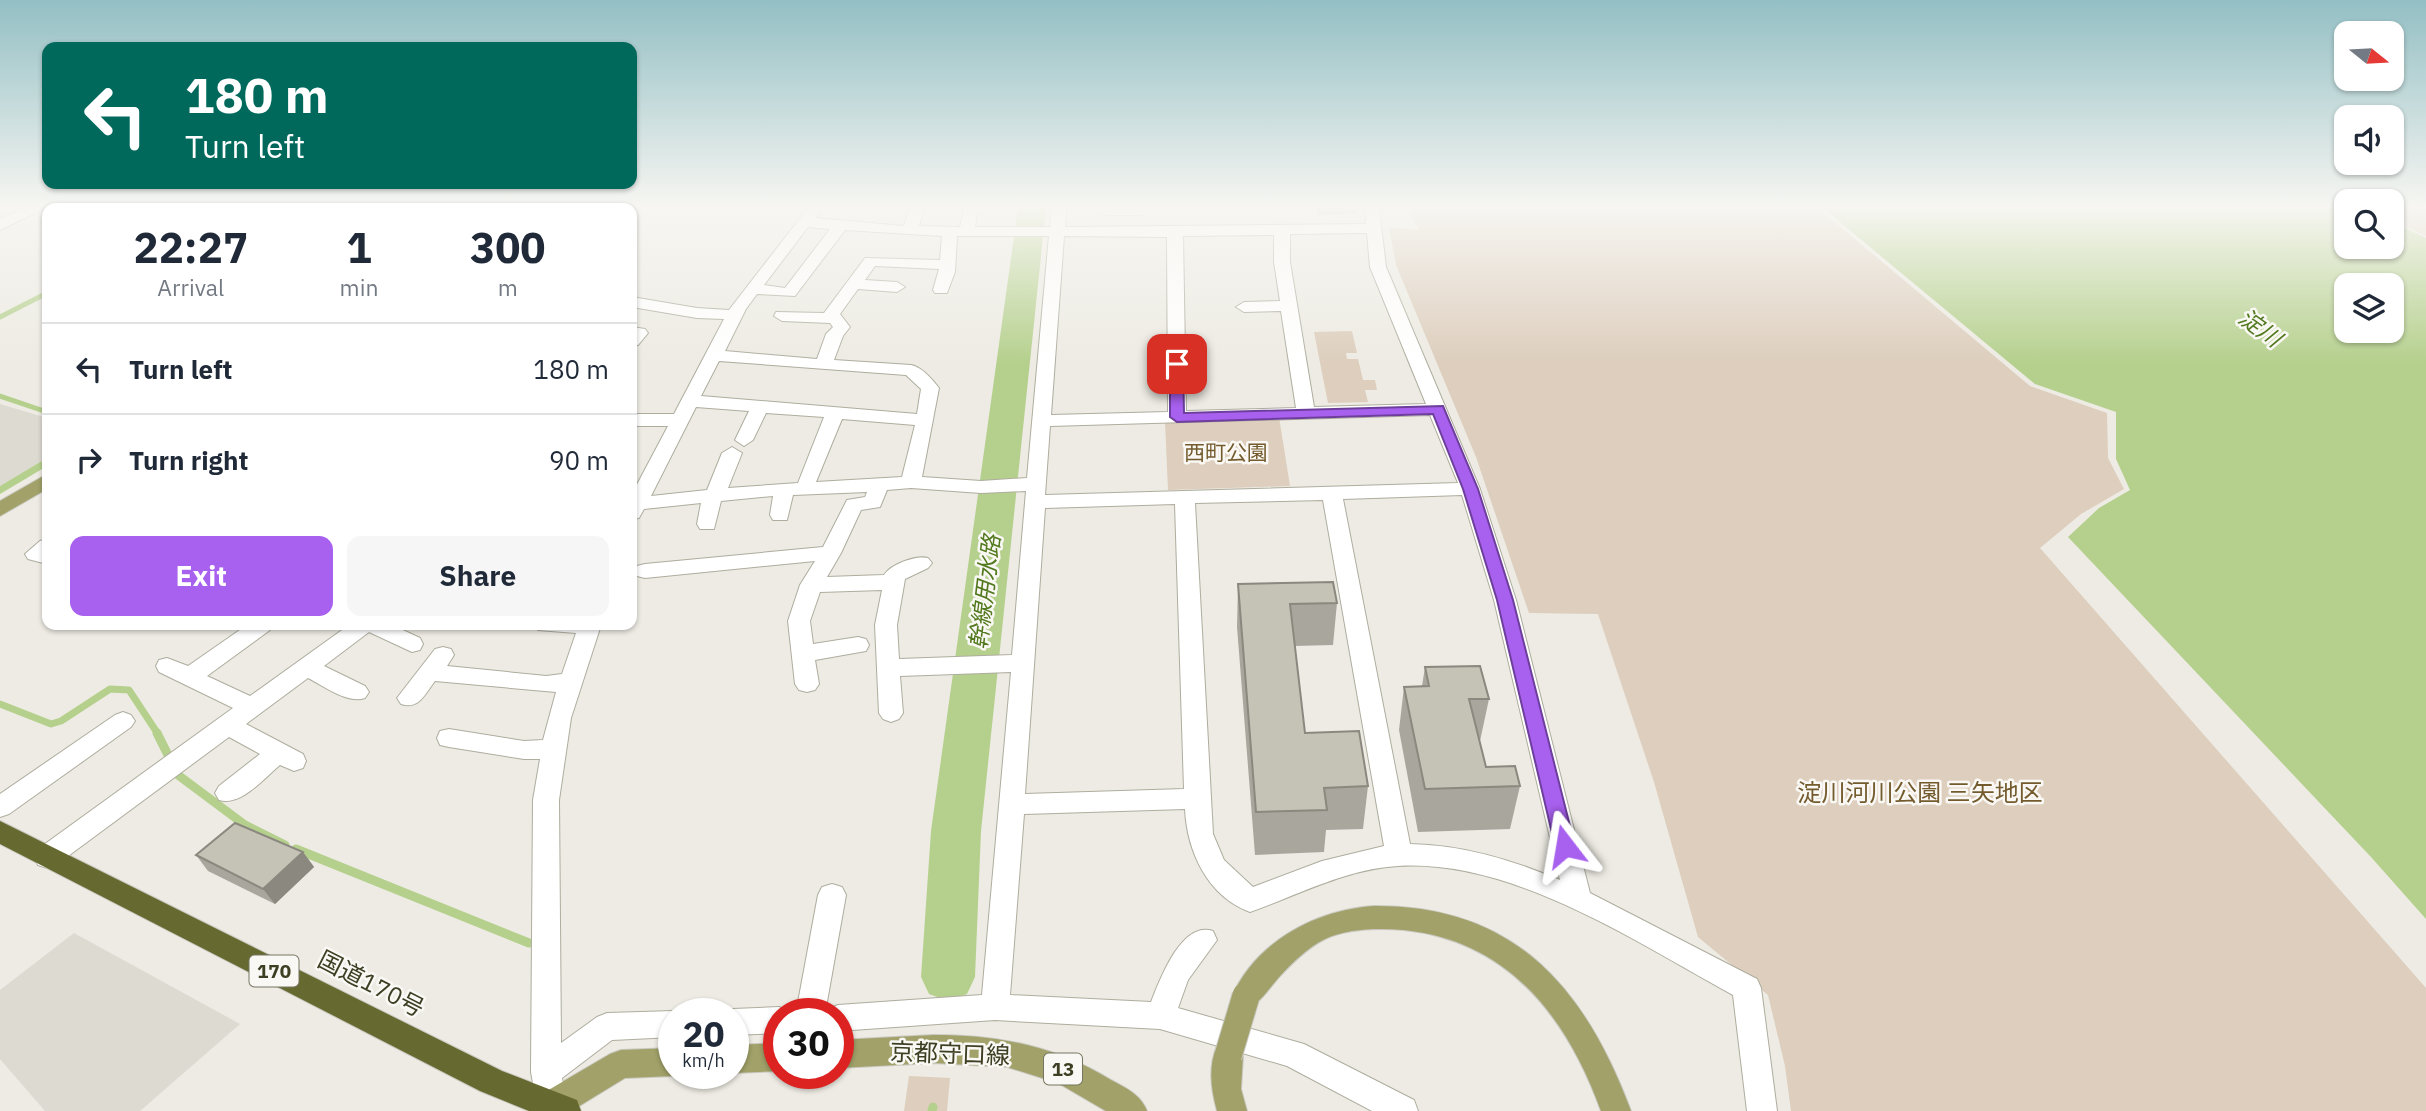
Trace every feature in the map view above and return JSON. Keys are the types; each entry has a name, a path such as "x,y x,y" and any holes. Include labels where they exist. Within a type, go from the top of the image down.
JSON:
{"highway":[{"name":"国道170号","path":"0,832 491,1081 555,1110"}],"main road":[{"path":"0,510 42,483"},
{"path":"1232,1111 1226,1089 1228,1056 1246,996 1267,969 1302,938 1343,921 1379,916 1424,920 1468,932 1511,955 1547,989 1581,1037 1608,1088 1616,1111"},
{"name":"京都守口線","path":"854,1053 984,1051 1024,1056 1060,1068 1101,1088 1132,1111"},
{"path":"555,1110 621,1065 658,1063"}],"street":[{"path":"637,502 735,315 775,260"},
{"path":"753,289 789,293 814,260"},
{"path":"941,290 947,260"},
{"path":"995,1007 1014,804 1022,663 1055,260"},
{"path":"1175,260 1177,417"},
{"path":"1282,260 1306,413"},
{"path":"1377,260 1470,489 1505,600 1578,900"},
{"path":"829,318 870,261 947,265"},
{"path":"853,284 897,287"},
{"path":"637,303 697,313 735,315"},
{"path":"1244,307 1289,306"},
{"path":"782,316 835,318 842,327 835,334 824,363"},
{"path":"714,356 747,356 756,360 911,370 930,388 911,482"},
{"path":"925,383 940,368"},
{"path":"690,401 925,420"},
{"path":"707,524 713,496 760,407"},
{"path":"1042,421 1438,409"},
{"path":"807,481 836,412"},
{"path":"637,420 679,419"},
{"path":"637,508 784,489 911,482 1011,486 1037,493 1185,497 1470,489"},
{"path":"807,684 799,621 811,585 831,553 854,505 873,503 879,485"},
{"path":"780,516 784,489"},
{"path":"1332,494 1399,854"},
{"path":"1185,497 1199,840 1217,874 1244,906 1354,863 1399,854 1463,860 1509,872 1578,900 1747,988 1762,1111"},
{"path":"645,571 742,553 831,553"},
{"path":"891,713 886,625 895,575 921,563"},
{"path":"811,585 894,582"},
{"path":"189,677 255,630"},
{"path":"47,857 357,630"},
{"path":"383,630 412,644"},
{"path":"555,1110 546,1072 546,800 569,682 588,630"},
{"path":"803,654 858,645"},
{"path":"888,668 1022,663"},
{"path":"409,698 436,664 546,684 569,682"},
{"path":"167,666 251,708"},
{"path":"306,667 357,692"},
{"path":"0,807 123,721"},
{"path":"227,725 286,757 228,793"},
{"path":"449,738 524,750 554,749"},
{"path":"1014,804 1197,799"},
{"path":"813,998 832,895"},
{"path":"1160,1016 1177,973 1203,940"},
{"path":"854,1017 995,1007 1160,1016 1293,1054 1403,1111"},
{"path":"546,1072 607,1027 658,1025"}],"shaded area":[{"path":"0,404 42,417 42,461 0,486"},
{"path":"74,933 240,1024 140,1111 45,1111 0,1059 0,990"}],"green space":[{"name":"淀川河川公園 三矢地区","path":"1395,260 1880,260 2030,386 2107,413 2108,458 2124,489 2081,514 2040,548 2426,988 2426,1111 1791,1111 1785,1066 1768,995 1698,937 1654,782 1598,614 1529,613 1476,457"},
{"path":"1352,331 1357,353 1346,353 1347,359 1358,359 1363,380 1375,380 1377,390 1365,390 1368,402 1328,403 1314,332"},
{"name":"西町公園","path":"1279,417 1290,486 1168,490 1165,421"},
{"path":"909,1076 950,1078 947,1111 904,1111"}],"water":[{"name":"淀川","path":"1885,260 2426,260 2426,919 2371,857 2068,537 2099,508 2130,490 2116,459 2116,412 2035,384"}],"building":[{"path":"1333,582 1337,603 1290,604 1305,733 1359,731 1368,786 1324,788 1327,810 1256,812 1238,584"},
{"path":"1480,666 1489,699 1469,699 1486,767 1515,766 1520,786 1425,789 1404,687 1429,686 1425,667"},
{"path":"235,823 303,852 263,889 196,855"}],"waterway":[{"name":"幹線用水路","path":"948,977 956,831 1026,260"},
{"path":"0,317 42,296"},
{"path":"0,396 42,410"},
{"path":"0,490 42,465"},
{"path":"0,704 51,724 61,721 110,689 129,690 158,734"},
{"path":"157,733 178,775 245,825 285,845"},
{"path":"296,849 529,943"},
{"name":"幹線用水路","path":"932,1111 933,1107"}],"route":[{"path":"1177,364 1177,417 1438,409 1470,489 1505,600 1565,846"}]}
